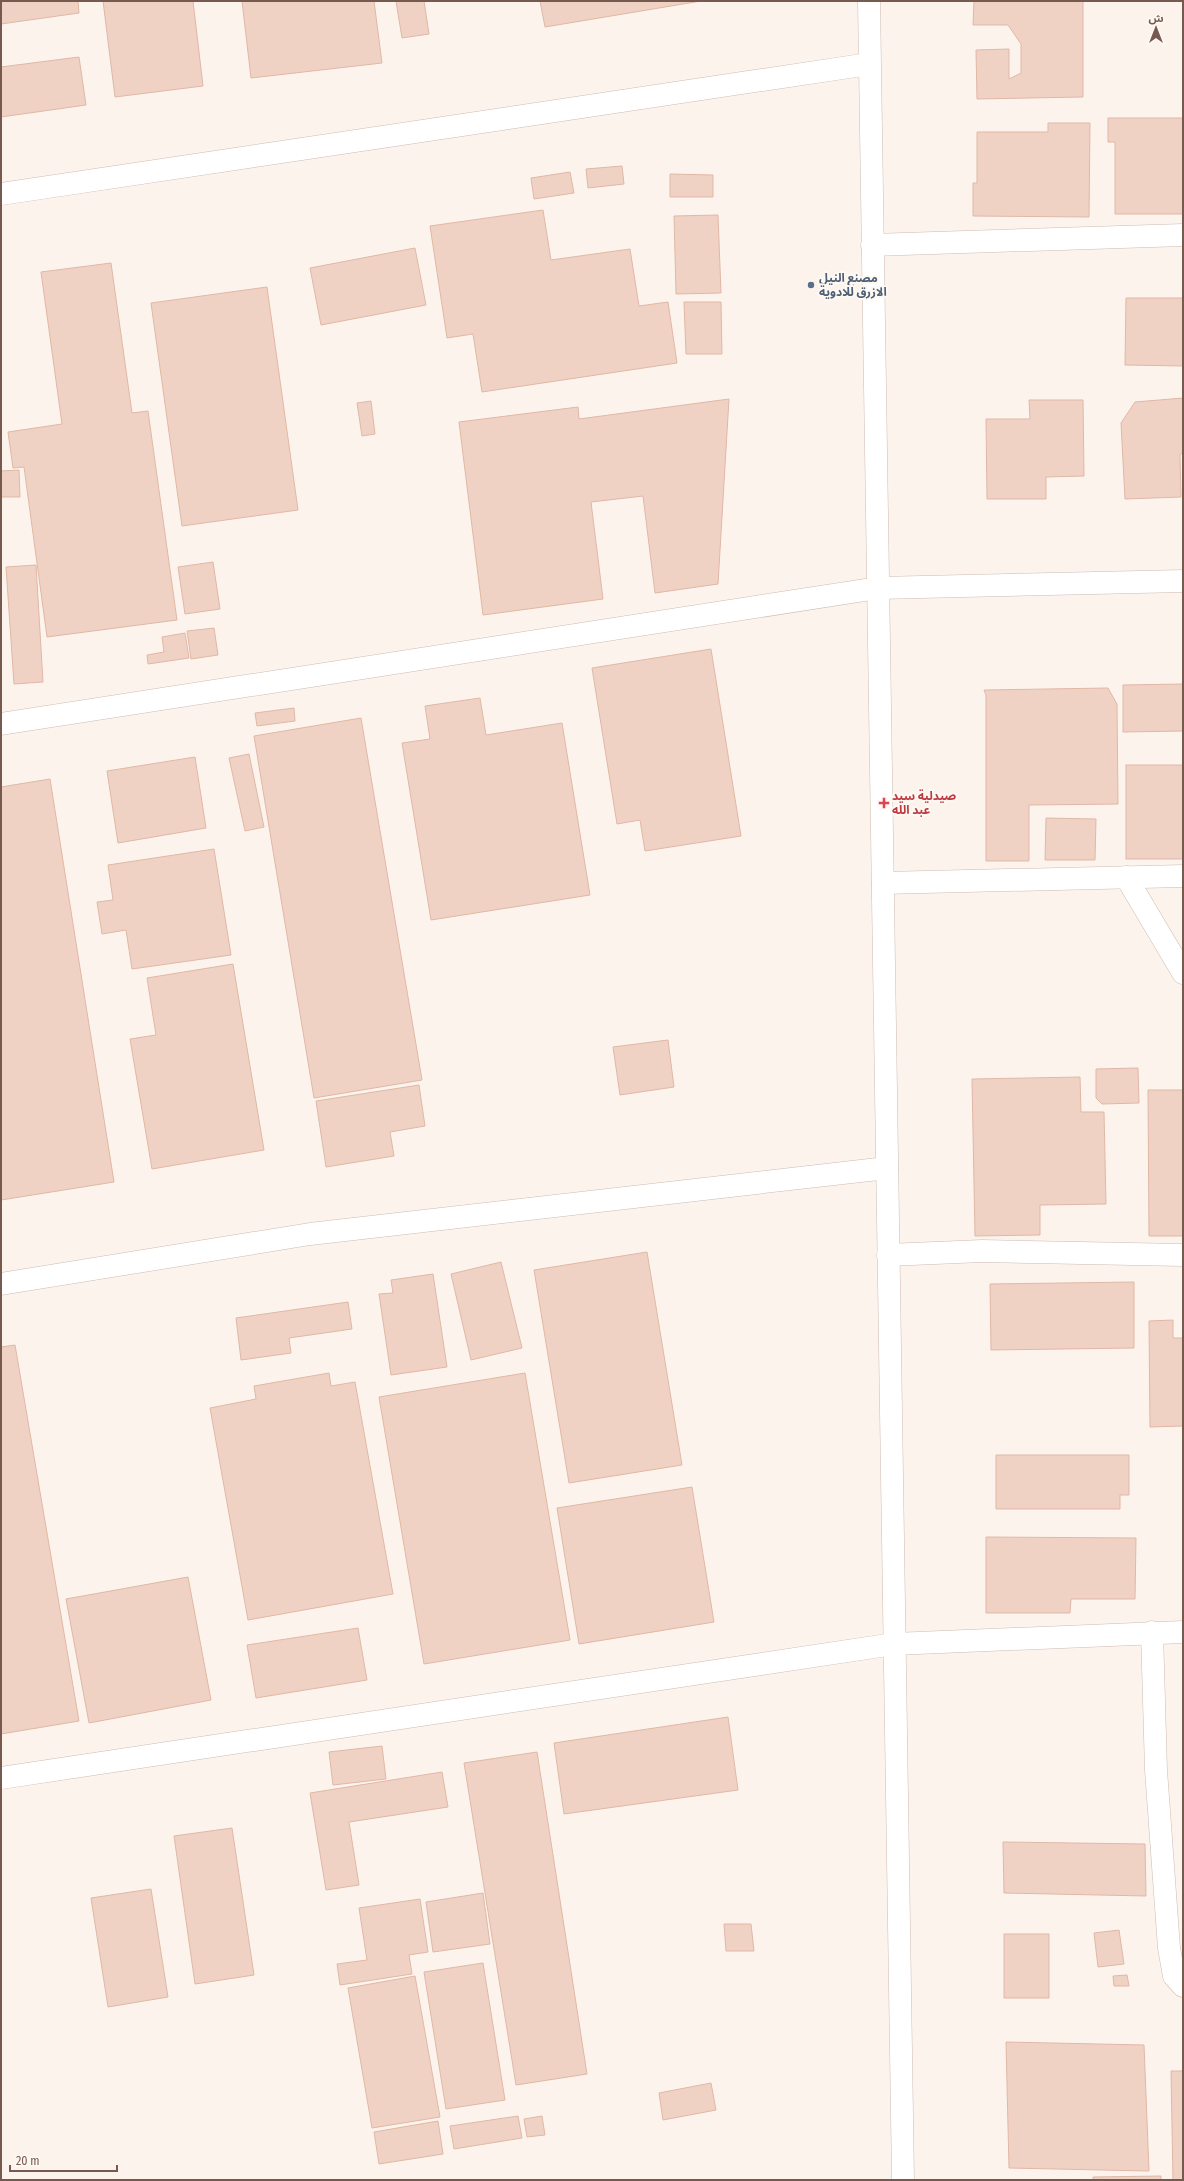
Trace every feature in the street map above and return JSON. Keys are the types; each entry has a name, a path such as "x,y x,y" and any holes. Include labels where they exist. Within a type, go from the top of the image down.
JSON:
{"street":[{"path":"869,1 903,2180"},
{"path":"1,194 870,64"},
{"path":"872,245 1183,236"},
{"path":"1,724 878,588 1183,581"},
{"path":"883,884 1183,876"},
{"path":"1126,877 1183,973"},
{"path":"1,1284 310,1234 887,1168"},
{"path":"888,1255 982,1250 1183,1255"},
{"path":"1152,1632 1156,1770 1169,1948 1174,1976 1183,1986"},
{"path":"1,1778 894,1644 1152,1632 1183,1632"}],"building":[{"path":"1,1 78,1 79,13 1,24"},
{"path":"103,1 193,1 203,86 115,97"},
{"path":"242,1 374,1 382,63 251,78"},
{"path":"396,1 424,1 429,34 402,38"},
{"path":"540,1 701,1 545,27"},
{"path":"974,1 1083,1 1083,97 977,99 976,50 1009,49 1009,79 1021,73 1021,44 1008,25 973,25"},
{"path":"79,57 86,105 1,117 1,67"},
{"path":"1108,118 1183,118 1183,214 1115,214 1115,142 1108,142"},
{"path":"1048,123 1090,123 1089,217 973,216 973,183 977,183 977,132 1048,132"},
{"path":"622,166 624,184 588,188 586,169"},
{"path":"570,172 574,193 534,199 531,178"},
{"path":"670,174 713,175 713,197 670,197"},
{"path":"543,210 551,260 630,249 639,306 668,302 677,363 482,392 473,334 447,338 430,226"},
{"path":"718,215 721,293 676,294 674,216"},
{"path":"415,248 426,305 321,325 310,268"},
{"path":"111,263 132,413 148,411 177,620 47,637 24,467 13,468 8,432 62,424 41,272"},
{"path":"267,287 298,510 182,526 151,303"},
{"path":"1126,298 1183,298 1183,366 1125,365"},
{"path":"684,302 721,302 722,354 686,354"},
{"path":"1183,398 1183,452 1180,455 1181,497 1125,499 1121,423 1135,402"},
{"path":"729,399 718,584 655,593 643,496 591,502 603,599 483,615 459,422 578,407 579,419"},
{"path":"1029,400 1083,400 1084,476 1046,477 1046,499 987,499 986,419 1030,419"},
{"path":"371,401 375,434 362,436 357,403"},
{"path":"19,470 20,497 1,497 1,471"},
{"path":"213,562 220,609 185,614 178,567"},
{"path":"36,565 43,682 14,684 6,567"},
{"path":"214,628 218,655 191,659 187,631"},
{"path":"185,633 189,658 148,664 147,655 164,652 162,637"},
{"path":"711,649 741,836 645,851 640,820 617,824 592,668"},
{"path":"1183,684 1183,731 1123,732 1123,685"},
{"path":"1108,688 1117,704 1118,804 1029,805 1029,861 986,861 986,695 984,690"},
{"path":"480,698 486,735 562,723 590,895 431,920 402,743 430,739 425,706"},
{"path":"294,708 295,721 257,726 255,713"},
{"path":"361,718 422,1080 314,1098 254,736"},
{"path":"249,754 264,827 245,831 229,758"},
{"path":"195,757 206,828 118,843 107,771"},
{"path":"1126,765 1183,765 1183,859 1126,859"},
{"path":"50,779 114,1182 1,1200 1,787"},
{"path":"1046,818 1096,819 1095,860 1045,860"},
{"path":"214,849 231,955 132,969 126,930 102,934 97,902 113,900 108,865"},
{"path":"233,964 264,1150 152,1169 130,1039 156,1035 147,978"},
{"path":"668,1040 674,1087 620,1095 613,1047"},
{"path":"1138,1068 1139,1103 1102,1104 1096,1098 1096,1069"},
{"path":"1080,1077 1081,1112 1104,1112 1106,1204 1040,1205 1040,1235 975,1236 972,1079"},
{"path":"419,1085 425,1126 390,1132 394,1156 326,1167 316,1101"},
{"path":"1148,1090 1183,1090 1183,1236 1149,1236"},
{"path":"647,1252 682,1465 569,1483 534,1270"},
{"path":"501,1262 522,1348 471,1360 451,1274"},
{"path":"433,1274 447,1367 391,1375 379,1294 393,1293 391,1280"},
{"path":"1134,1282 1134,1348 991,1350 990,1284"},
{"path":"348,1302 352,1329 289,1338 291,1353 241,1360 236,1318"},
{"path":"1173,1320 1173,1338 1183,1338 1183,1426 1150,1427 1149,1321"},
{"path":"15,1345 79,1721 1,1734 1,1347"},
{"path":"329,1373 331,1386 355,1382 393,1594 248,1620 210,1408 256,1399 254,1386"},
{"path":"525,1373 570,1640 424,1664 379,1397"},
{"path":"996,1455 1129,1455 1129,1495 1120,1495 1120,1509 996,1509"},
{"path":"692,1487 714,1622 579,1644 557,1508"},
{"path":"986,1537 1136,1538 1135,1599 1071,1599 1070,1613 986,1613"},
{"path":"188,1577 211,1700 89,1723 66,1599"},
{"path":"358,1628 367,1680 256,1698 247,1645"},
{"path":"728,1717 738,1790 564,1814 554,1743"},
{"path":"382,1746 386,1779 333,1785 329,1752"},
{"path":"537,1752 587,2074 516,2085 464,1763"},
{"path":"442,1772 448,1807 349,1822 359,1885 326,1890 310,1793"},
{"path":"232,1828 254,1975 195,1984 174,1836"},
{"path":"1003,1842 1145,1844 1146,1896 1004,1893"},
{"path":"151,1889 168,1997 108,2007 91,1898"},
{"path":"483,1893 490,1944 433,1952 426,1902"},
{"path":"420,1899 428,1952 409,1955 412,1974 340,1985 337,1964 367,1960 359,1908"},
{"path":"724,1924 751,1924 754,1951 726,1951"},
{"path":"1119,1930 1124,1964 1098,1967 1094,1933"},
{"path":"1004,1934 1049,1934 1049,1998 1004,1998"},
{"path":"483,1963 505,2100 446,2109 424,1972"},
{"path":"1127,1975 1129,1986 1114,1986 1113,1976"},
{"path":"415,1976 440,2117 372,2128 348,1988"},
{"path":"1006,2042 1144,2045 1149,2171 1009,2168"},
{"path":"1171,2071 1183,2071 1183,2180 1173,2180"},
{"path":"711,2083 716,2110 663,2120 659,2093"},
{"path":"518,2116 522,2138 454,2149 450,2126"},
{"path":"542,2116 545,2135 527,2137 524,2119"},
{"path":"438,2121 443,2154 379,2164 374,2132"},
{"path":"1161,2176 1161,2180 1093,2180 1093,2177"}],"place":[{"name":"مصنع النيل الازرق للادوية","path":"811,285"},
{"name":"صيدلية سيد عبد الله","path":"884,803"}]}
